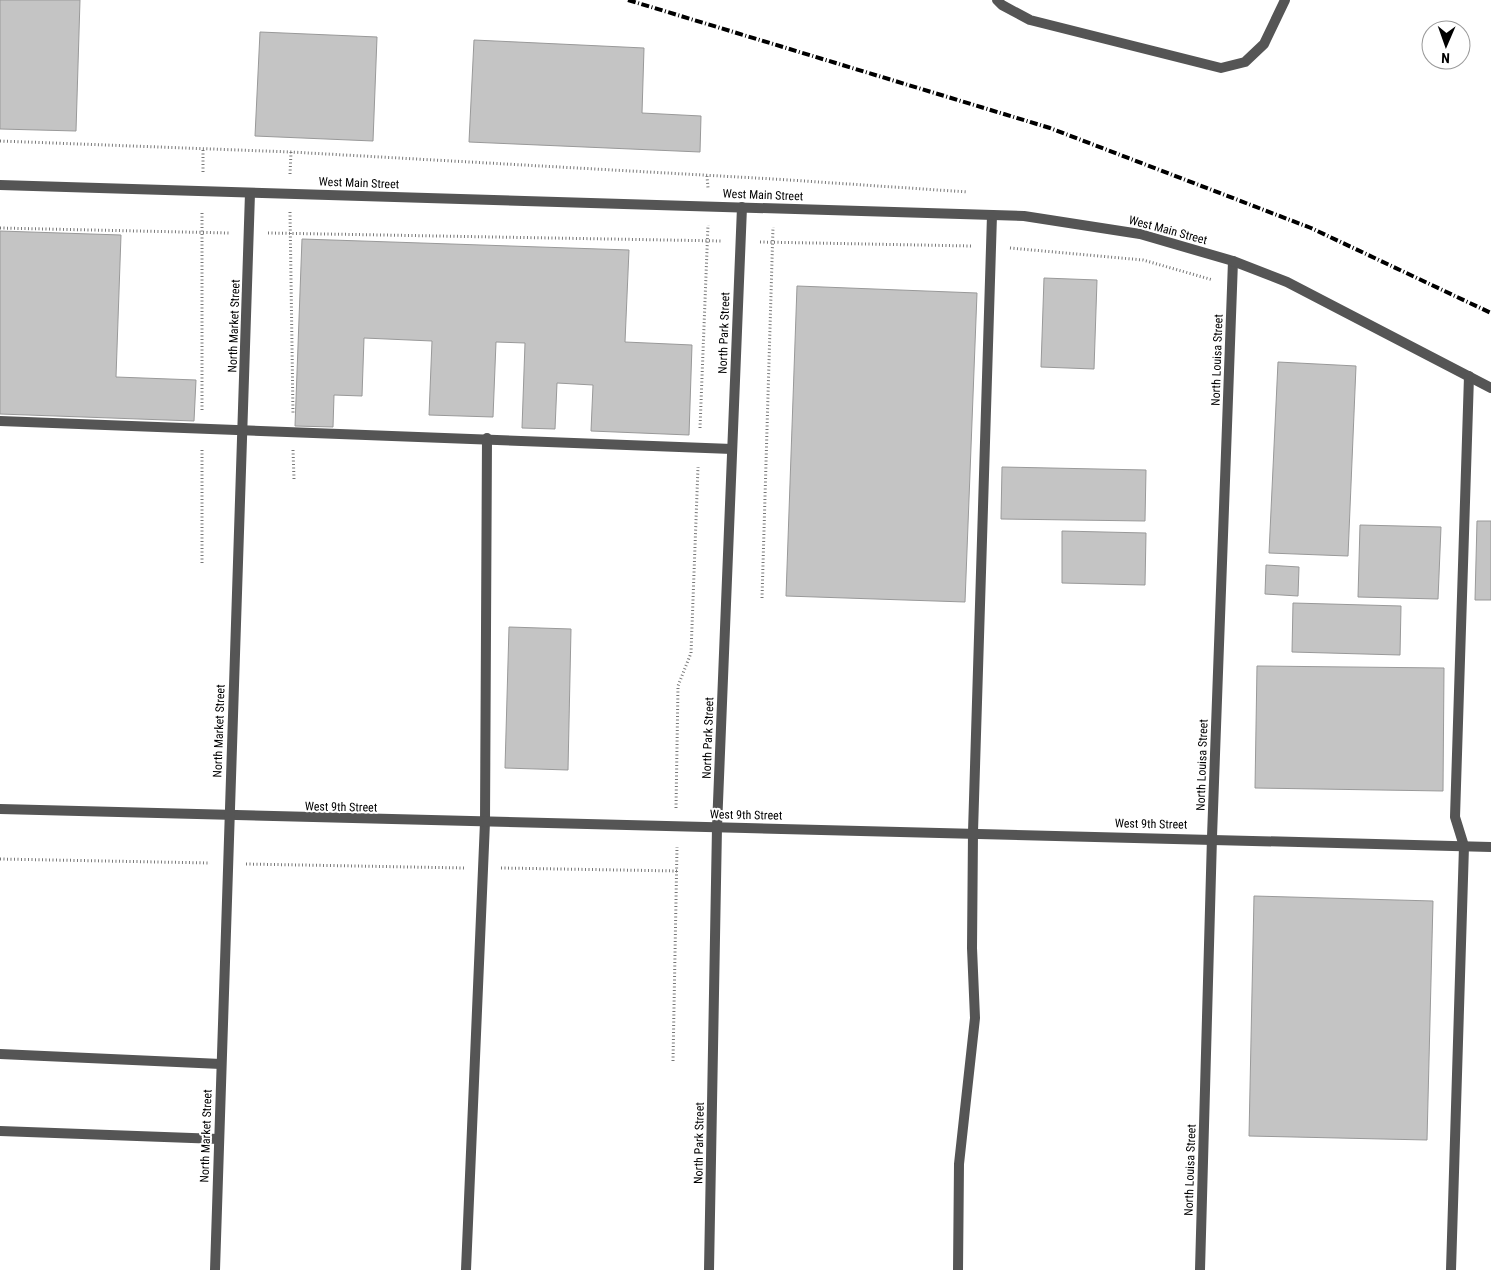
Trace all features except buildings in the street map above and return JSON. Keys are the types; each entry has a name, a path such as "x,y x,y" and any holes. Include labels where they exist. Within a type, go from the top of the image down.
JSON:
{"street":[{"path":"997,0 1002,6 1030,20 1221,68 1245,62 1264,44 1285,0"},
{"name":"West Main Street","path":"0,185 1024,216 1140,234 1233,261 1287,282 1491,388"},
{"name":"North Market Street","path":"215,1270 250,193"},
{"name":"North Park Street","path":"709,1270 717,827 742,207"},
{"path":"958,1270 958,1164 975,1018 972,948 973,832 992,214"},
{"name":"North Louisa Street","path":"1200,1270 1212,837 1233,261"},
{"path":"1451,1270 1464,846 1456,816 1469,376"},
{"path":"0,421 487,438 732,449"},
{"path":"466,1270 485,822 487,438"},
{"name":"West 9th Street","path":"0,809 229,817 1212,837 1491,846"},
{"path":"0,1054 221,1064"},
{"path":"0,1131 219,1139"}],"path":[{"path":"202,563 202,233 204,150"},
{"path":"291,152 290,232 294,479"},
{"path":"673,1061 678,871 676,826 678,686 691,653 708,241 707,176"},
{"path":"762,598 774,179"},
{"path":"0,228 202,233 290,232 991,247 1143,260 1232,285"},
{"path":"0,859 678,871"}],"railway":[{"path":"628,0 1050,128 1311,228 1491,313"}]}
